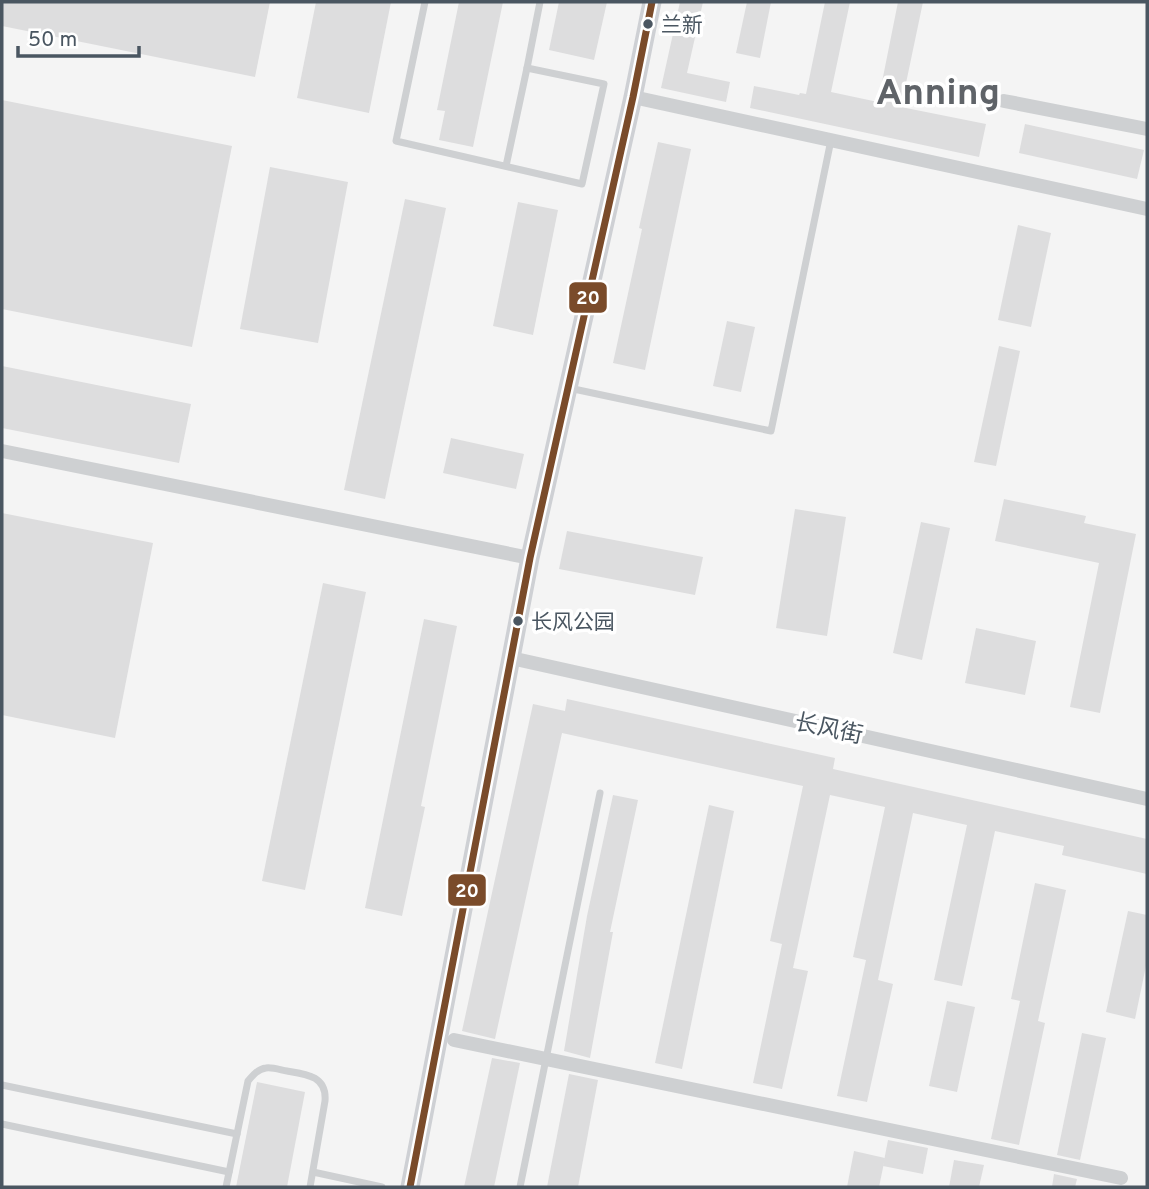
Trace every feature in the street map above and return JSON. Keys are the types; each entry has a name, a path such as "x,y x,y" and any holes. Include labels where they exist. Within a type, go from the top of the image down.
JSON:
{"street":[{"path":"410,1187 530,558 652,2"},
{"path":"633,97 1147,209"},
{"path":"1004,101 1147,129"},
{"path":"2,451 530,558"},
{"name":"长风街","path":"511,658 1147,799"},
{"path":"454,1040 1121,1178"}],"lane":[{"path":"425,2 396,141 582,184 604,84 527,68"},
{"path":"506,166 540,2"},
{"path":"568,387 771,431 831,140"},
{"path":"520,1187 600,793"},
{"path":"226,1187 248,1081 260,1070 268,1067 316,1078 321,1082 326,1094 310,1187"},
{"path":"2,1085 237,1134"},
{"path":"2,1124 229,1172"},
{"path":"313,1172 382,1187"}],"building":[{"path":"2,2 270,2 255,77 2,26"},
{"path":"316,2 391,2 369,113 297,98"},
{"path":"459,2 503,2 473,147 439,140 445,111 437,110"},
{"path":"559,2 607,2 594,60 549,50"},
{"path":"680,2 703,2 687,73 730,82 726,102 661,88"},
{"path":"747,2 771,2 760,58 736,53"},
{"path":"825,2 850,2 831,92 878,102 898,2 923,2 901,107 986,124 979,157 750,108 754,86 806,94"},
{"path":"2,100 232,146 192,347 2,309"},
{"path":"1025,124 1144,150 1137,179 1019,153"},
{"path":"658,142 691,149 645,370 613,363"},
{"path":"270,167 348,182 318,343 240,329"},
{"path":"405,199 446,208 385,499 344,490"},
{"path":"518,202 558,210 533,335 493,326"},
{"path":"1018,225 1051,233 1031,327 998,320"},
{"path":"727,321 755,327 741,392 713,386"},
{"path":"999,346 1020,351 996,466 974,462"},
{"path":"2,366 191,404 179,463 2,428"},
{"path":"451,438 524,454 516,489 443,473"},
{"path":"1004,499 1086,516 1084,523 1136,534 1100,713 1070,707 1099,563 995,541"},
{"path":"795,509 846,517 827,636 776,628"},
{"path":"2,513 153,543 115,738 2,715"},
{"path":"921,522 950,528 922,660 893,653"},
{"path":"567,531 703,557 695,595 559,569"},
{"path":"323,583 366,592 305,890 262,881"},
{"path":"424,619 457,626 421,806 425,807 402,916 365,908"},
{"path":"976,628 1036,641 1025,695 965,683"},
{"path":"567,699 835,758 833,769 1147,839 1147,874 1062,855 1064,846 995,831 962,986 934,980 967,825 913,813 878,980 893,984 867,1102 837,1096 866,960 853,957 885,807 830,795 793,968 808,971 782,1089 753,1083 782,944 770,941 803,786 562,733 495,1039 462,1031 533,704 565,711"},
{"path":"613,795 638,800 610,932 613,932 590,1058 564,1051 587,916"},
{"path":"709,805 734,811 682,1069 655,1063"},
{"path":"1035,883 1066,890 1038,1021 1045,1023 1019,1145 991,1139 1020,1001 1011,999"},
{"path":"1128,911 1147,915 1147,961 1135,1019 1106,1012"},
{"path":"947,1001 975,1007 957,1092 929,1086"},
{"path":"1082,1033 1106,1038 1080,1160 1057,1155"},
{"path":"492,1058 520,1063 494,1187 464,1187"},
{"path":"569,1074 598,1080 578,1187 547,1187"},
{"path":"257,1082 305,1092 287,1187 236,1187"},
{"path":"888,1140 928,1148 923,1174 883,1166"},
{"path":"854,1151 885,1158 879,1187 847,1187"},
{"path":"954,1160 984,1165 979,1187 949,1187"},
{"path":"1054,1174 1077,1179 1075,1187 1052,1187"}],"transit line":[{"name":"20","path":"410,1187 530,558 652,2"}],"place":[{"name":"兰新","path":"648,24"},
{"name":"长风公园","path":"518,621"}],"district":[{"name":"Anning","path":"938,91"}]}
